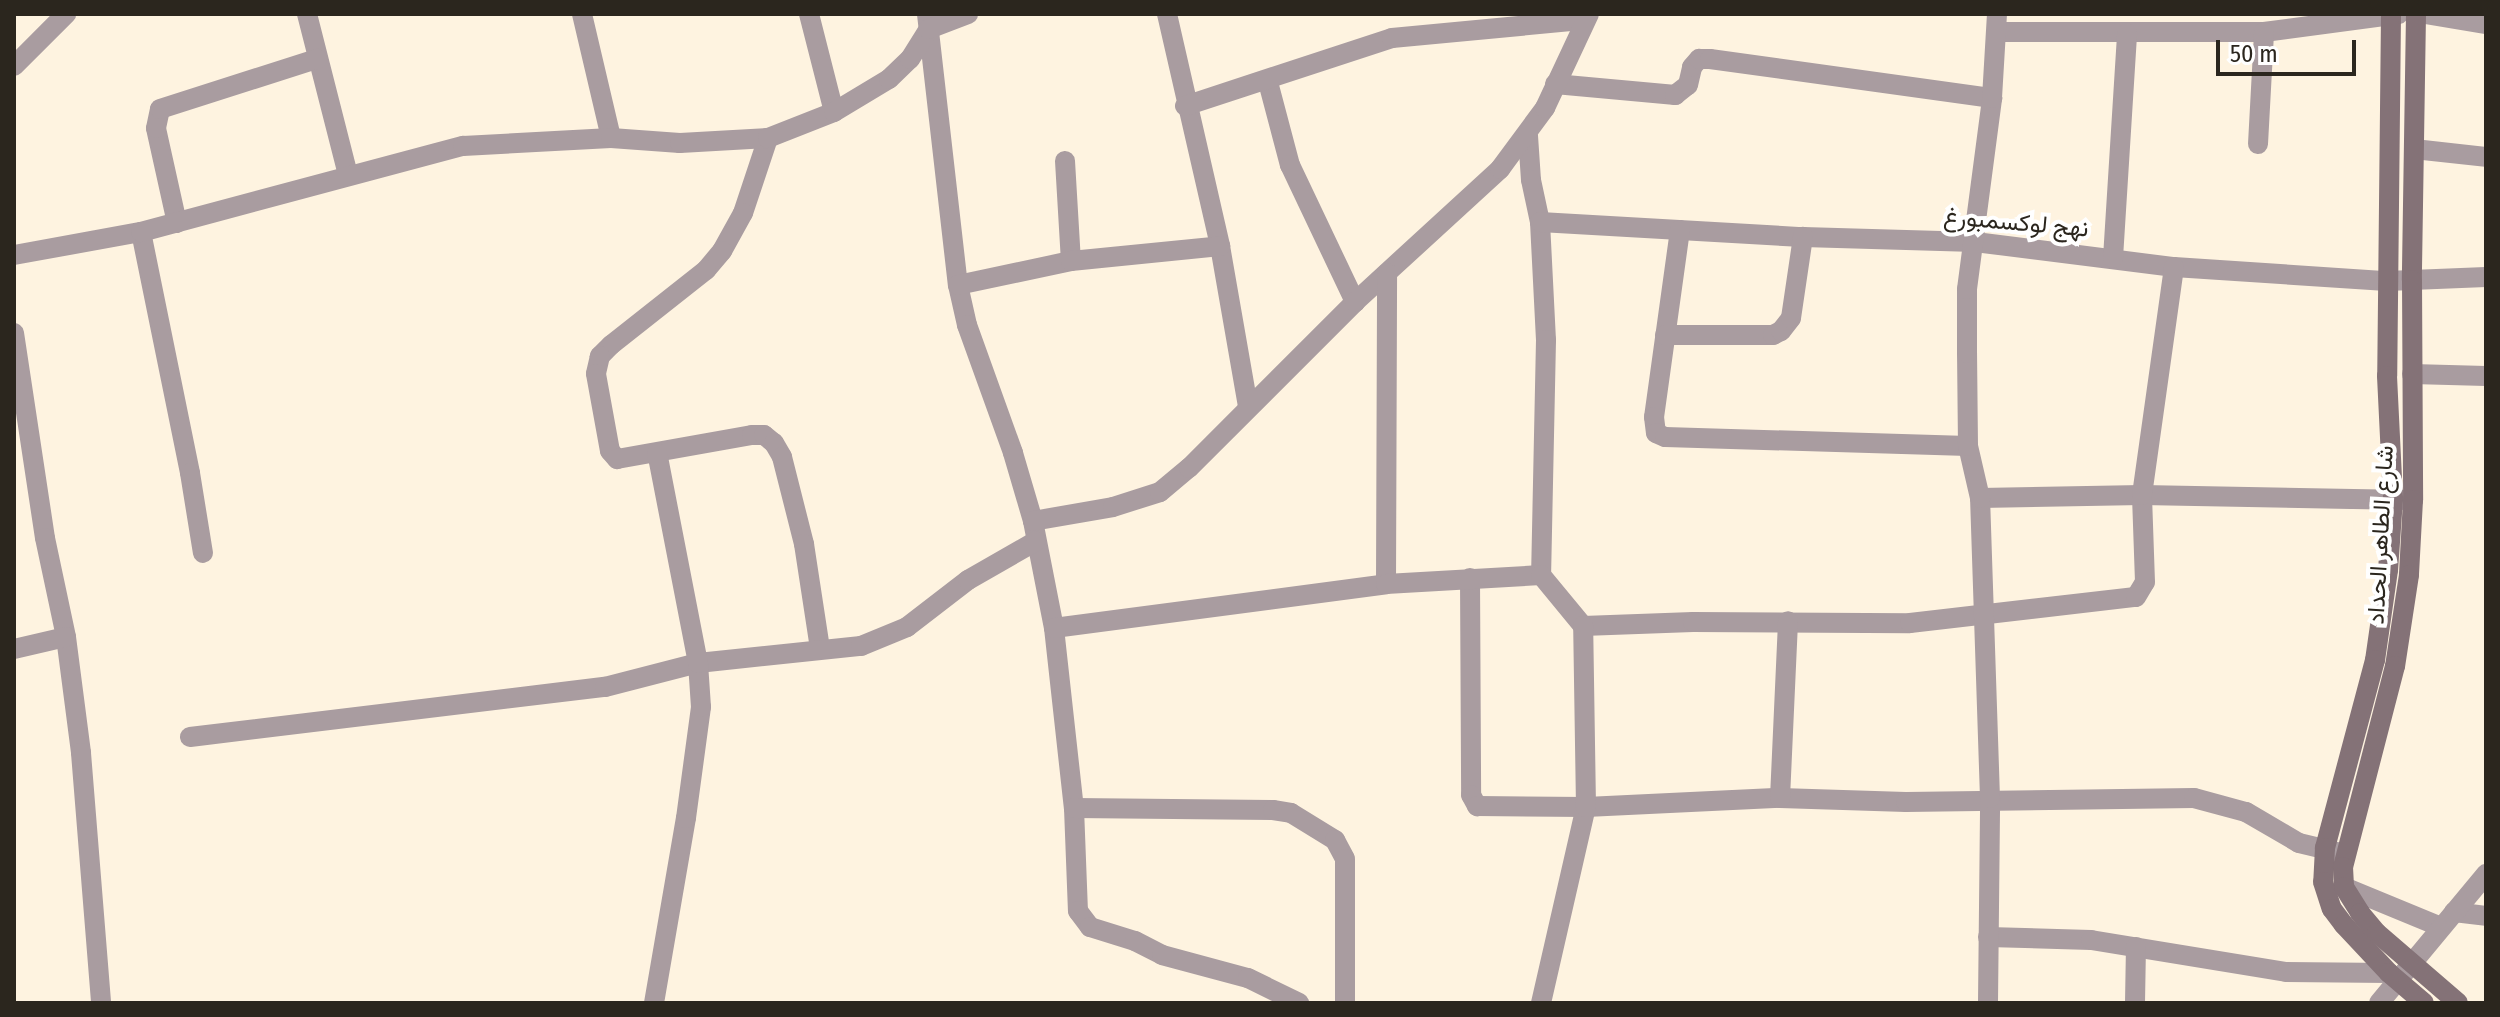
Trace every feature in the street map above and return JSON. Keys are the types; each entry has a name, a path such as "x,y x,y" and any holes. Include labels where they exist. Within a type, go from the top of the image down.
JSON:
{"street":[{"path":"14,66 66,14"},
{"path":"582,14 611,138"},
{"path":"809,14 834,112"},
{"path":"928,22 968,14"},
{"path":"1167,14 1185,106 1220,246 1248,406"},
{"path":"1980,498 2142,495 2403,499 2387,281 2391,14"},
{"path":"1988,1003 1990,798 1980,498 1968,446 1967,289 1992,98 1997,23 2127,33 2214,22 2264,32 2399,14"},
{"name":"شارع الطاهر الحداد","path":"2344,887 2335,851 2405,618 2403,499 2412,374 2416,14"},
{"path":"2425,14 2486,24"},
{"path":"312,15 317,59 348,175"},
{"path":"1185,106 1268,82 1392,38 1586,17"},
{"path":"190,737 605,687 698,663 861,646 907,627 1034,531 1160,492 1189,468 1355,302 1500,169 1528,136 1586,17"},
{"path":"14,255 141,232 463,146 611,138 680,143 768,138 834,112 889,79 910,59 928,22"},
{"path":"928,22 958,285 967,325 1034,531 1054,628 1074,808 1078,911 1090,927 1135,941 1162,955 1248,978 1299,1003"},
{"path":"2258,144 2264,32"},
{"path":"2113,258 2127,33"},
{"path":"177,223 156,128 160,109 317,59"},
{"path":"1555,84 1675,95 1688,85 1692,67 1699,59 1710,59 1992,98"},
{"path":"1268,82 1290,165 1355,302"},
{"path":"1528,136 1531,180 1540,222 1546,340 1541,575 1583,626 1586,807 1541,1003"},
{"path":"768,138 743,213 722,251 706,270 611,345 596,364 613,456 617,459 752,435 764,435 774,443 782,457 804,544 820,648"},
{"path":"2414,149 2486,157"},
{"path":"1065,161 1071,261"},
{"name":"نهج لوكسمبورغ","path":"1540,222 1803,237 1975,242 2174,267 2387,281 2486,277"},
{"path":"1680,230 1653,427 1660,435 1968,446"},
{"path":"141,232 188,459 203,553"},
{"path":"1665,335 1773,335 1781,331 1791,318 1803,237"},
{"path":"958,285 1071,261 1220,246"},
{"path":"1583,626 1788,621 1910,623 2136,597 2145,582 2142,495 2174,267"},
{"path":"1386,584 1387,273"},
{"path":"14,333 45,538 66,637 81,753 101,1003"},
{"path":"2412,374 2486,376"},
{"path":"654,1003 701,707 698,663 657,453"},
{"path":"1054,628 1386,584 1541,575"},
{"path":"1470,578 1472,802 1483,808 1586,807 1780,798 1879,802 1990,798 2194,798 2246,812 2299,843 2335,851 2323,882 2332,909 2393,976 2424,1003"},
{"path":"1780,798 1788,621"},
{"path":"14,649 66,637"},
{"path":"1074,808 1273,810 1291,813 1335,840 1345,859 1345,1003"},
{"path":"2379,1003 2393,976 2412,962 2486,874"},
{"path":"2344,887 2447,920 2486,916"},
{"path":"2344,887 2377,933 2458,1003"},
{"path":"1988,937 2091,940 2286,972 2393,976"},
{"path":"2135,1003 2136,947"}]}
